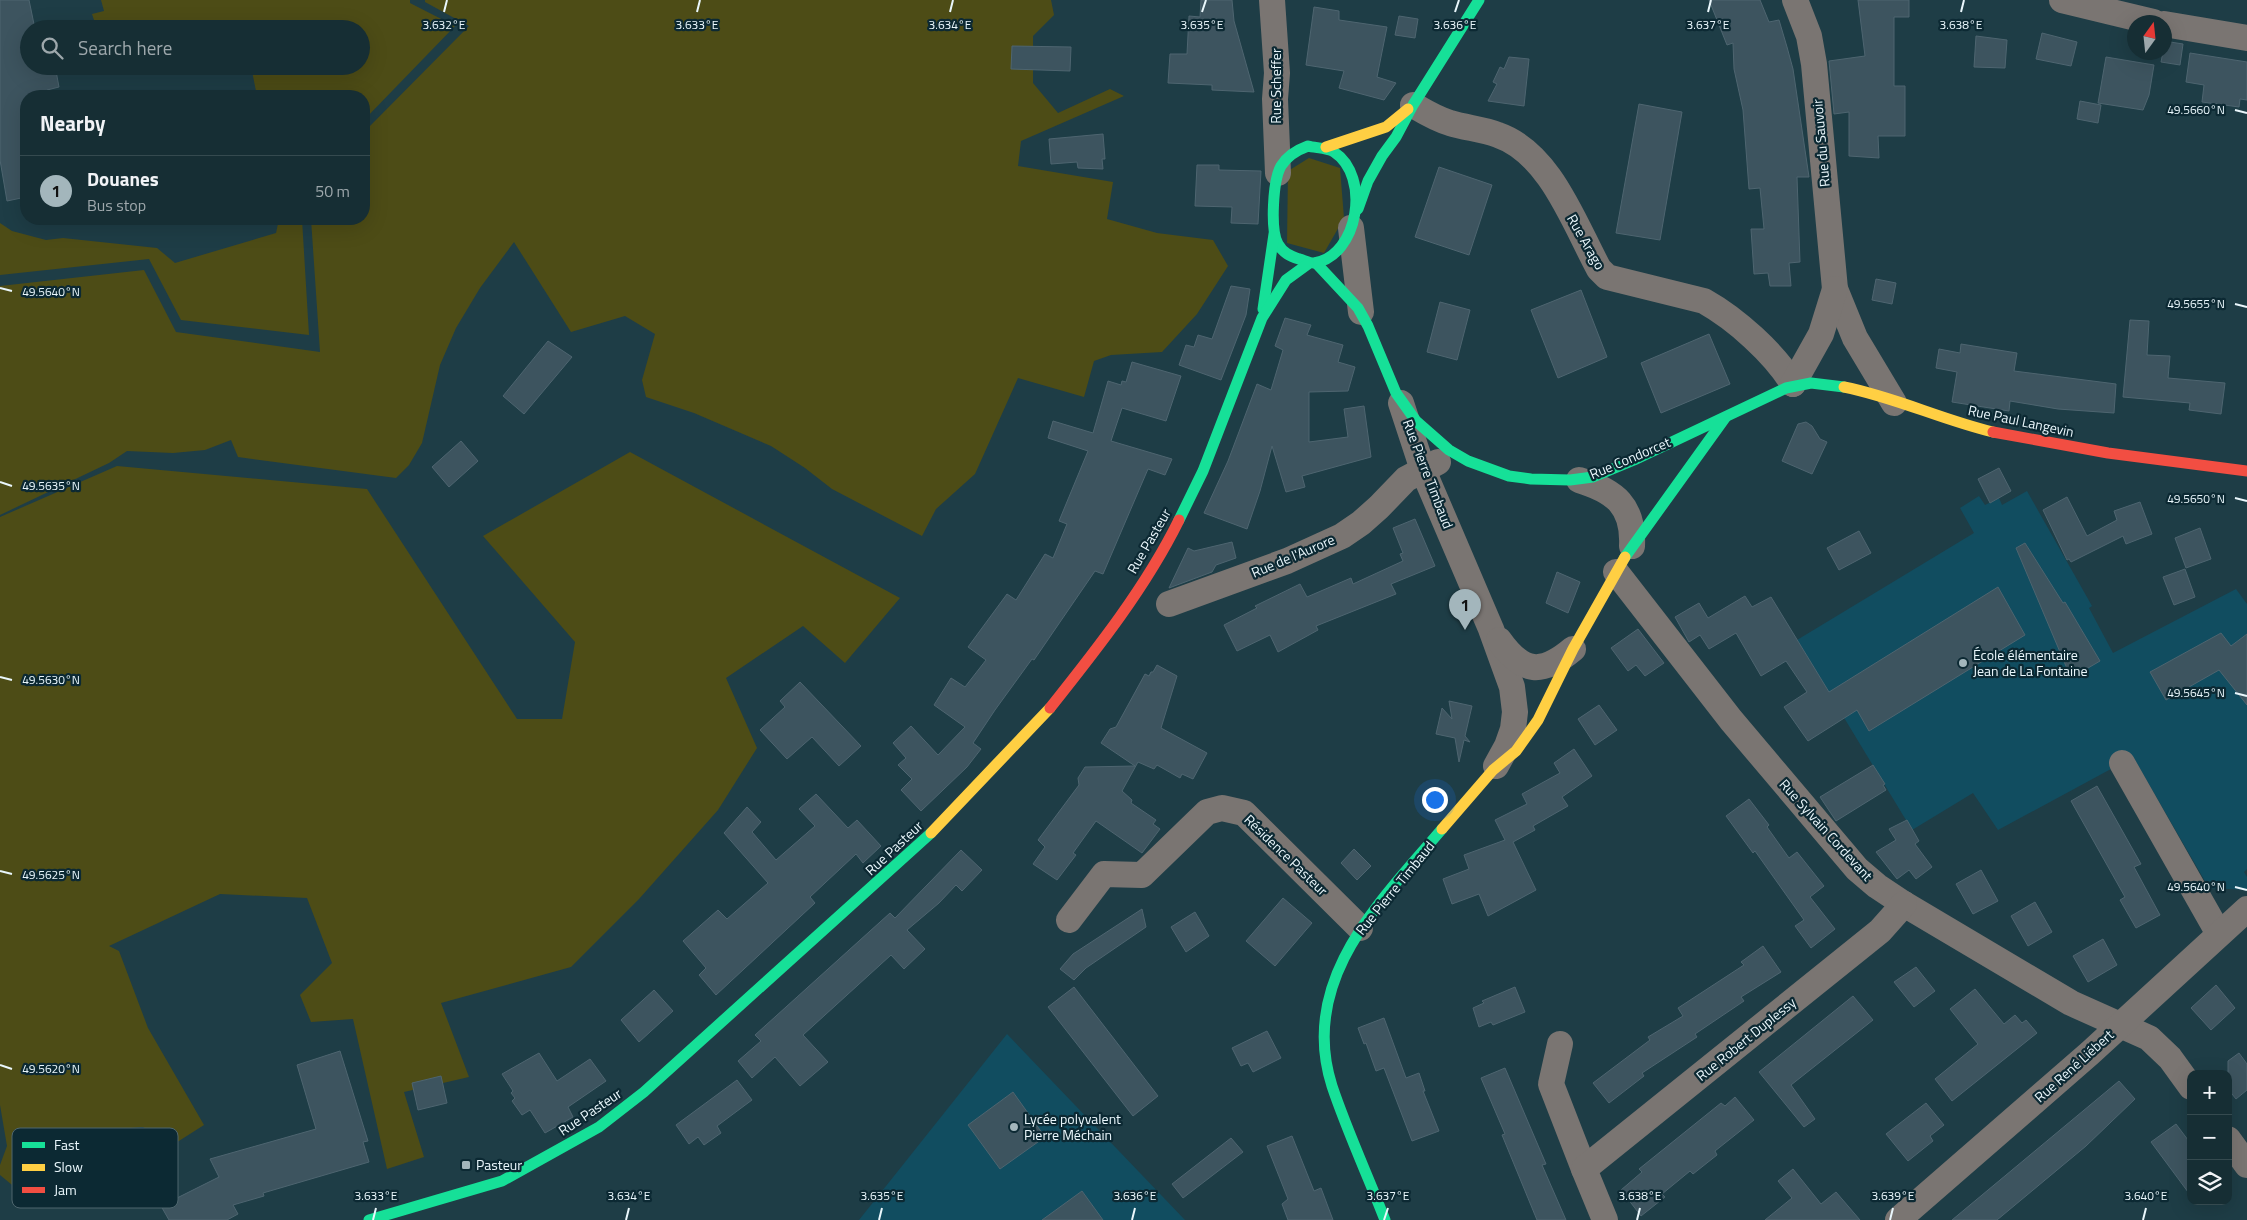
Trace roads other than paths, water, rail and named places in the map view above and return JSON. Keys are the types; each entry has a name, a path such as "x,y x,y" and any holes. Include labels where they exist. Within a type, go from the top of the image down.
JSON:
{"main road":[{"path":"1412,104 1386,127 1326,147 1308,146 1300,149 1286,160 1278,173 1274,234 1281,250 1312,263 1330,258 1342,248 1368,181 1382,156 1396,137 1412,104 1478,0"},
{"path":"1326,147 1340,157 1354,177 1353,221"},
{"name":"Rue Pasteur","path":"1262,318 1274,234"},
{"name":"Rue Condorcet","path":"1312,263 1361,312 1401,402 1418,423 1454,454 1474,466 1496,474 1521,479 1579,480 1725,418 1793,384"},
{"name":"Rue Pasteur","path":"369,1220 502,1181 559,1151 599,1126 644,1092 921,844 1044,716 1089,659 1152,568 1172,534 1203,471 1262,318 1279,287 1294,272 1312,263"},
{"name":"Rue Paul Langevin","path":"1793,384 1824,384 1861,392 1946,421 2040,442 2100,453 2247,471"},
{"name":"Rue Pierre Timbaud","path":"1385,1220 1332,1085 1324,1034 1333,981 1345,954 1360,928 1398,880 1493,770 1516,751 1538,720 1616,572 1632,546 1725,418"}],"street":[{"name":"Rue Scheffer","path":"1272,0 1277,65 1275,99 1278,173"},
{"name":"Rue du Sauvoir","path":"1795,0 1809,36 1814,64 1835,289 1855,338 1894,403"},
{"path":"2062,0 2127,16"},
{"path":"2172,25 2247,38"},
{"name":"Rue Arago","path":"1412,104 1450,124 1497,134 1527,151 1548,174 1599,269 1607,277 1688,296 1710,304 1771,354 1783,367 1793,384"},
{"name":"Rue Condorcet","path":"1353,221 1361,312"},
{"name":"Rue du Sauvoir","path":"1793,384 1821,334 1835,289"},
{"name":"Rue Pierre Timbaud","path":"1401,402 1423,470 1491,629 1512,687 1515,712 1513,729 1507,746 1493,770"},
{"name":"Rue de l'Aurore","path":"1169,604 1287,561 1342,536 1380,507 1406,479 1454,454"},
{"path":"1579,480 1610,492 1623,505 1632,521 1632,546"},
{"name":"Rue Sylvain Cordevant","path":"1616,572 1730,720 1851,861 1877,886 2071,1003 2149,1038 2170,1058 2187,1081"},
{"path":"1491,629 1508,654 1527,666 1540,668 1550,666 1574,650"},
{"path":"2122,763 2219,934"},
{"name":"Résidence Pasteur","path":"1069,920 1104,874 1142,875 1207,812 1222,808 1244,813 1360,928"},
{"name":"Rue Robert Duplessy","path":"1584,1169 1880,931 1904,904"},
{"name":"Rue René Liébert","path":"1898,1220 1974,1156 2247,909"},
{"path":"1560,1044 1551,1084 1605,1220"},
{"path":"2232,1144 2247,1165"}],"place":[{"name":"Douanes","path":"1465,630"},
{"name":"École élémentaire Jean de La Fontaine","path":"1963,663"},
{"name":"Lycée polyvalent Pierre Méchain","path":"1014,1127"},
{"name":"Pasteur","path":"466,1165"}]}
